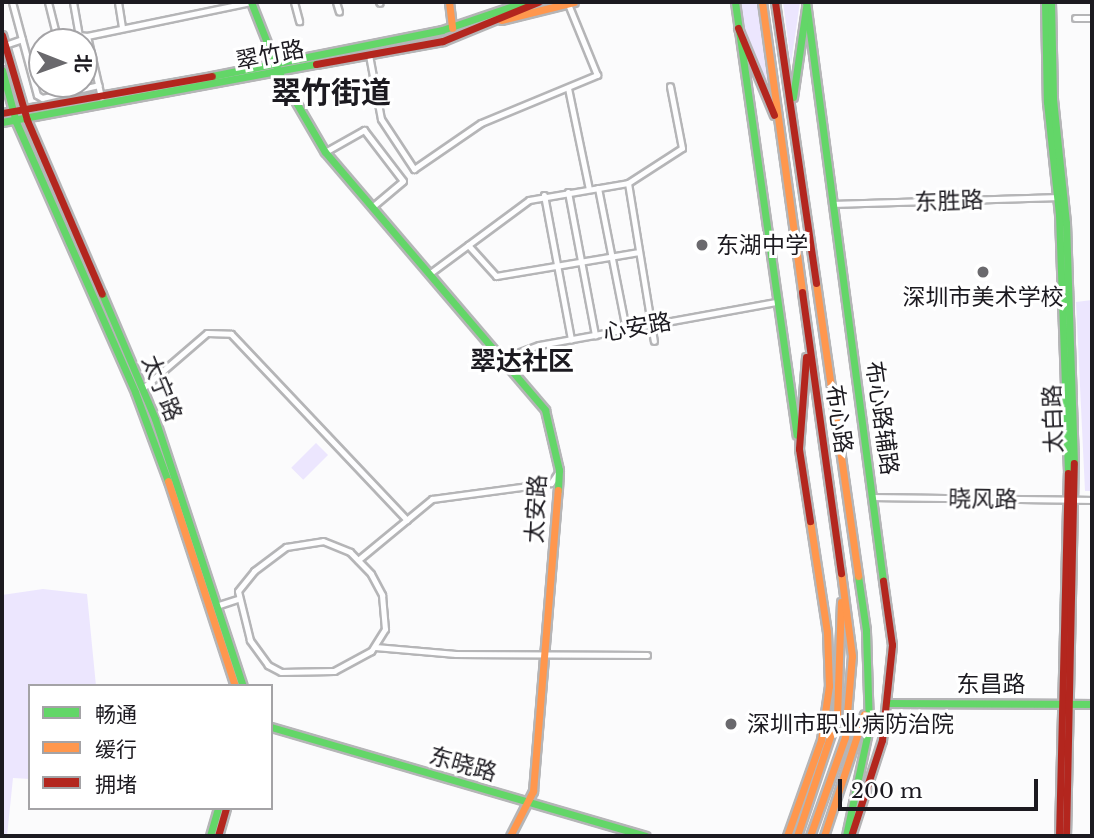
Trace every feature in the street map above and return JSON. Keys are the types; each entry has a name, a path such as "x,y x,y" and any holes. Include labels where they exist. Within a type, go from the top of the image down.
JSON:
{"main road":[{"name":"太安路","path":"251,2 274,63 325,152 545,410 559,470 546,654 530,803 510,836"},
{"path":"449,2 452,28"},
{"path":"492,18 511,2"},
{"name":"翠竹路","path":"2,122 443,41 525,2"},
{"name":"翠竹路","path":"26,116 101,97 452,28 538,2"},
{"path":"735,2 776,302 827,632 829,685 821,740 787,836"},
{"name":"布心路","path":"762,2 851,648 851,700 841,753 810,836"},
{"name":"布心路","path":"775,2 868,662 868,736 848,836"},
{"name":"太白路","path":"1045,2 1046,102 1061,197"},
{"name":"太白路","path":"1051,2 1053,99 1061,197 1071,500 1059,836"},
{"path":"492,18 571,3"},
{"path":"792,119 794,71 806,5"},
{"name":"布心路辅路","path":"806,5 892,645 889,703 879,753 848,836"},
{"path":"738,28 779,129"},
{"name":"太宁路","path":"2,34 5,63 26,116 143,388 219,605 242,684"},
{"name":"太宁路","path":"2,70 15,118 135,391 189,538 234,684"},
{"name":"翠竹路","path":"2,113 15,118"},
{"path":"800,449 808,335"},
{"path":"797,836 837,716 842,577"},
{"name":"布心路","path":"824,836 860,734 868,662"},
{"name":"东昌路","path":"889,703 1092,704"},
{"name":"太白路","path":"1064,704 1066,836"},
{"name":"东晓路","path":"273,728 645,836"},
{"path":"210,836 217,810"},
{"path":"218,836 225,810"}],"street":[{"path":"12,2 42,98 99,85"},
{"path":"48,2 54,28"},
{"path":"73,2 78,28"},
{"path":"118,2 122,28"},
{"path":"98,33 251,2"},
{"path":"294,2 299,21"},
{"path":"337,2 338,12"},
{"path":"369,55 381,119 414,169 481,122 597,75 571,3"},
{"path":"1075,18 1092,18"},
{"path":"5,45 22,39"},
{"path":"98,81 101,97"},
{"path":"429,274 523,204 544,195 628,183 682,148 670,86"},
{"path":"568,88 589,189"},
{"path":"325,152 364,130 403,181 372,207"},
{"path":"628,183 654,341"},
{"path":"598,188 625,329"},
{"path":"568,192 595,335"},
{"path":"544,195 571,339"},
{"name":"东胜路","path":"834,204 1061,197"},
{"path":"468,245 496,276 639,252"},
{"name":"心安路","path":"501,359 520,349 776,302"},
{"path":"143,388 206,333 223,331 230,334 407,520"},
{"path":"358,560 432,499 551,483 559,470"},
{"name":"晓风路","path":"873,497 1092,500"},
{"path":"332,543 358,560 377,584 385,608 385,629 375,647 334,671 281,672 258,655 237,599 241,583 286,547 332,543"},
{"path":"219,605 237,599"},
{"path":"375,647 456,654 647,655"}],"shaded area":[{"path":"737,2 757,2 769,93 740,25"},
{"path":"783,2 800,2 791,64"},
{"path":"1092,300 1092,491 1085,491 1076,302"},
{"path":"316,443 328,455 303,480 291,468"},
{"path":"43,589 87,594 96,684 28,684 28,779 13,778 7,836 2,836 2,595"}],"traffic: fast":[{"path":"251,2 279,73 325,152 545,410 559,470 558,490"},
{"path":"212,76 442,30 525,2"},
{"path":"735,2 797,435"},
{"path":"806,2 883,581"},
{"path":"1045,2 1047,102 1059,214 1068,473"},
{"path":"1051,2 1053,99 1066,223 1074,463"},
{"path":"793,97 806,8"},
{"path":"2,122 316,64"},
{"path":"2,70 16,122 135,392 168,481"},
{"path":"102,294 155,419 242,684"},
{"path":"846,836 869,727 866,630 858,576"},
{"path":"889,703 1092,704"},
{"path":"273,728 645,836"},
{"path":"210,836 217,810"}],"traffic: slow":[{"path":"449,2 452,28"},
{"path":"501,20 574,2"},
{"path":"762,2 802,292"},
{"path":"816,283 858,576"},
{"path":"168,481 234,684"},
{"path":"510,836 533,791 558,490"},
{"path":"787,836 821,740 829,686 827,632 810,521"},
{"path":"810,836 845,737 852,656 841,573"},
{"path":"797,836 837,716 841,602"},
{"path":"824,836 864,714"}],"traffic: jam":[{"path":"316,64 443,41 538,2"},
{"path":"775,2 816,283"},
{"path":"738,28 774,115"},
{"path":"2,35 27,120 102,294"},
{"path":"2,113 212,76"},
{"path":"802,292 841,573"},
{"path":"806,357 799,449 810,521"},
{"path":"1066,836 1074,463"},
{"path":"1059,836 1068,473"},
{"path":"851,836 882,740 892,645 883,581"},
{"path":"218,836 225,810"}],"place":[{"name":"东湖中学","path":"702,245"},
{"name":"深圳市美术学校","path":"983,272"},
{"name":"深圳市职业病防治院","path":"731,724"}],"district":[{"name":"翠竹街道","path":"331,93"},
{"name":"翠达社区","path":"522,362"}]}
